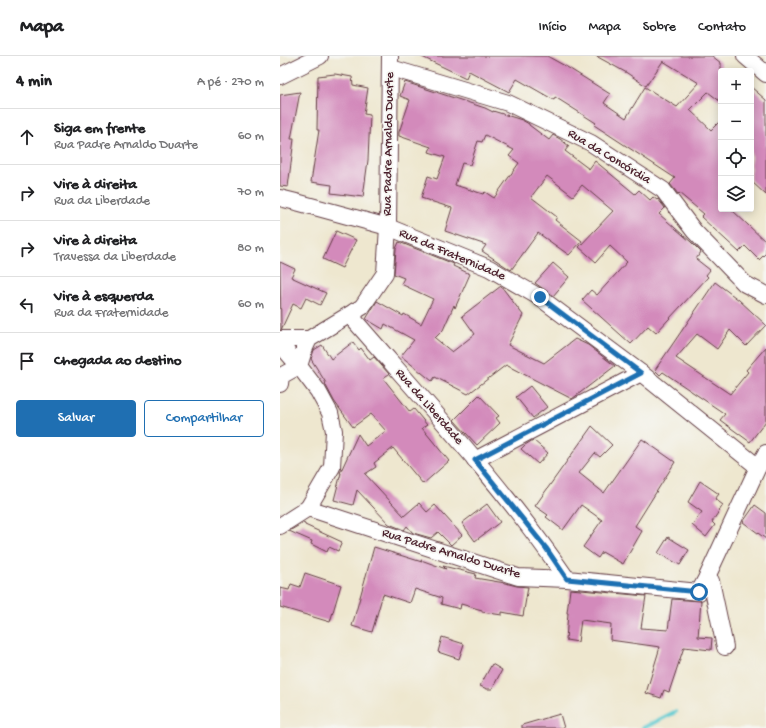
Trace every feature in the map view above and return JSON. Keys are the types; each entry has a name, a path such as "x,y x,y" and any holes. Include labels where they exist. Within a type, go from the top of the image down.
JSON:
{"street":[{"path":"280,76 320,56"},
{"path":"745,56 766,74"},
{"name":"Rua Padre Arnaldo Duarte","path":"309,339 362,307 385,273 388,227 391,62"},
{"name":"Rua da Concórdia","path":"391,62 508,103 591,143 663,190 694,231 745,284 766,295"},
{"name":"Rua da Fraternidade","path":"280,198 300,202 388,227 496,271 540,297 641,373 758,466"},
{"name":"Rua da Liberdade","path":"355,311 354,320 475,460 546,548 567,579"},
{"path":"280,339 309,339 299,366 282,376 280,384"},
{"path":"280,344 318,391 330,413 334,431 332,467 308,508 280,526"},
{"path":"475,460 641,373"},
{"path":"725,647 711,581 707,577 758,466 766,453"},
{"name":"Rua Padre Arnaldo Duarte","path":"308,508 518,578 567,579 699,592 707,577"}],"building":[{"path":"420,56 547,56 610,94 604,103 626,118 645,87 677,107 699,83 663,61 646,86 627,73 596,56 712,56 721,63 721,68 718,68 718,100 708,92 690,110 711,130 718,123 718,212 734,212 766,242 766,253 759,260 745,246 739,252 701,217 704,214 679,193 678,194 670,184 675,178 594,125 596,123 555,97 554,100 517,79 509,92 469,71 466,78"},
{"path":"335,74 352,77 353,85 368,88 364,114 370,115 368,160 363,197 331,193 332,185 311,182 319,130 317,130 318,76"},
{"path":"405,82 485,108 493,112 522,120 549,140 553,135 560,139 569,146 565,151 589,169 595,161 635,194 639,190 650,200 653,197 657,200 658,199 665,208 659,214 701,252 696,259 710,270 706,275 708,277 656,333 648,326 631,344 582,300 591,290 597,295 627,262 610,246 596,262 579,247 613,211 582,185 573,196 547,176 531,197 557,217 555,220 582,241 569,255 538,233 511,270 482,251 486,245 445,231 452,208 421,198 428,176 437,179 445,157 429,152 431,147 399,136 410,100 400,96","holes":["485,135 514,150 509,156 519,163 494,198 485,192 483,194 455,185 462,163 470,165 478,141 482,142"]},
{"path":"754,90 766,100 766,195 754,184"},
{"path":"300,92 291,139 294,139 288,187 280,186 280,95"},
{"path":"336,231 356,240 342,268 323,259"},
{"path":"399,242 454,264 453,266 470,274 455,308 454,305 443,330 435,338 452,352 475,334 462,316 501,286 523,315 508,345 544,363 575,339 588,345 615,366 572,399 506,365 468,394 435,377 432,381 401,356 414,340 385,324 383,329 366,319 377,301 403,316 404,314 421,324 433,299 401,284 404,278 394,274 396,249"},
{"path":"280,262 295,269 291,277 326,293 320,305 306,298 301,308 293,304 281,330"},
{"path":"553,263 569,277 553,296 535,283"},
{"path":"715,282 739,300 766,325 746,346 730,330 717,349 697,334 676,358 730,394 748,372 746,370 766,347 766,421 750,442 720,420 725,414 663,372 660,375 655,370"},
{"path":"353,342 359,350 361,348 370,360 374,357 389,374 383,378 410,412 414,409 427,425 422,428 449,461 423,484 393,448 374,463 376,467 365,474 404,516 419,503 427,512 435,505 462,535 451,545 438,532 431,538 413,533 407,526 404,530 389,524 357,490 353,505 334,500 340,473 358,434 366,446 386,431 371,414 353,427 334,401 325,384 326,383 311,359 314,350 322,345 331,359"},
{"path":"530,386 547,407 533,418 516,397"},
{"path":"479,395 499,416 496,418 500,423 477,445 454,420"},
{"path":"592,426 612,445 600,457 595,453 579,473 604,493 642,439 675,462 635,526 642,531 623,564 602,552 598,558 583,547 602,520 581,505 563,530 546,517 548,515 535,506"},
{"path":"533,440 548,453 538,464 521,449"},
{"path":"700,481 719,494 715,499 723,505 712,522 715,525 706,537 692,525 702,512 688,502"},
{"path":"487,504 500,522 475,541 462,523"},
{"path":"755,505 766,513 766,539 743,522"},
{"path":"303,523 342,542 338,551 329,547 327,552 311,544 312,541 289,531"},
{"path":"668,537 689,550 680,565 658,553"},
{"path":"374,547 422,562 421,560 446,569 443,566 476,574 475,578 528,587 523,616 502,612 502,615 482,612 482,610 461,604 460,609 441,604 442,598 415,589 410,603 383,594 372,632 352,626"},
{"path":"305,573 341,585 330,622 280,607 280,588 289,590 291,584 300,587"},
{"path":"570,589 646,596 641,628 668,630 672,599 701,601 698,637 712,638 711,650 684,647 669,692 664,690 661,698 646,693 660,647 610,640 611,624 581,620 578,642 566,640"},
{"path":"442,637 464,644 459,659 438,652"},
{"path":"492,664 502,670 492,689 487,689 480,686"},
{"path":"560,714 564,728 522,728 522,725"}],"waterway":[{"path":"643,728 675,712"}],"route":[{"path":"540,297 641,373 475,460 546,548 567,579 699,592"}]}
